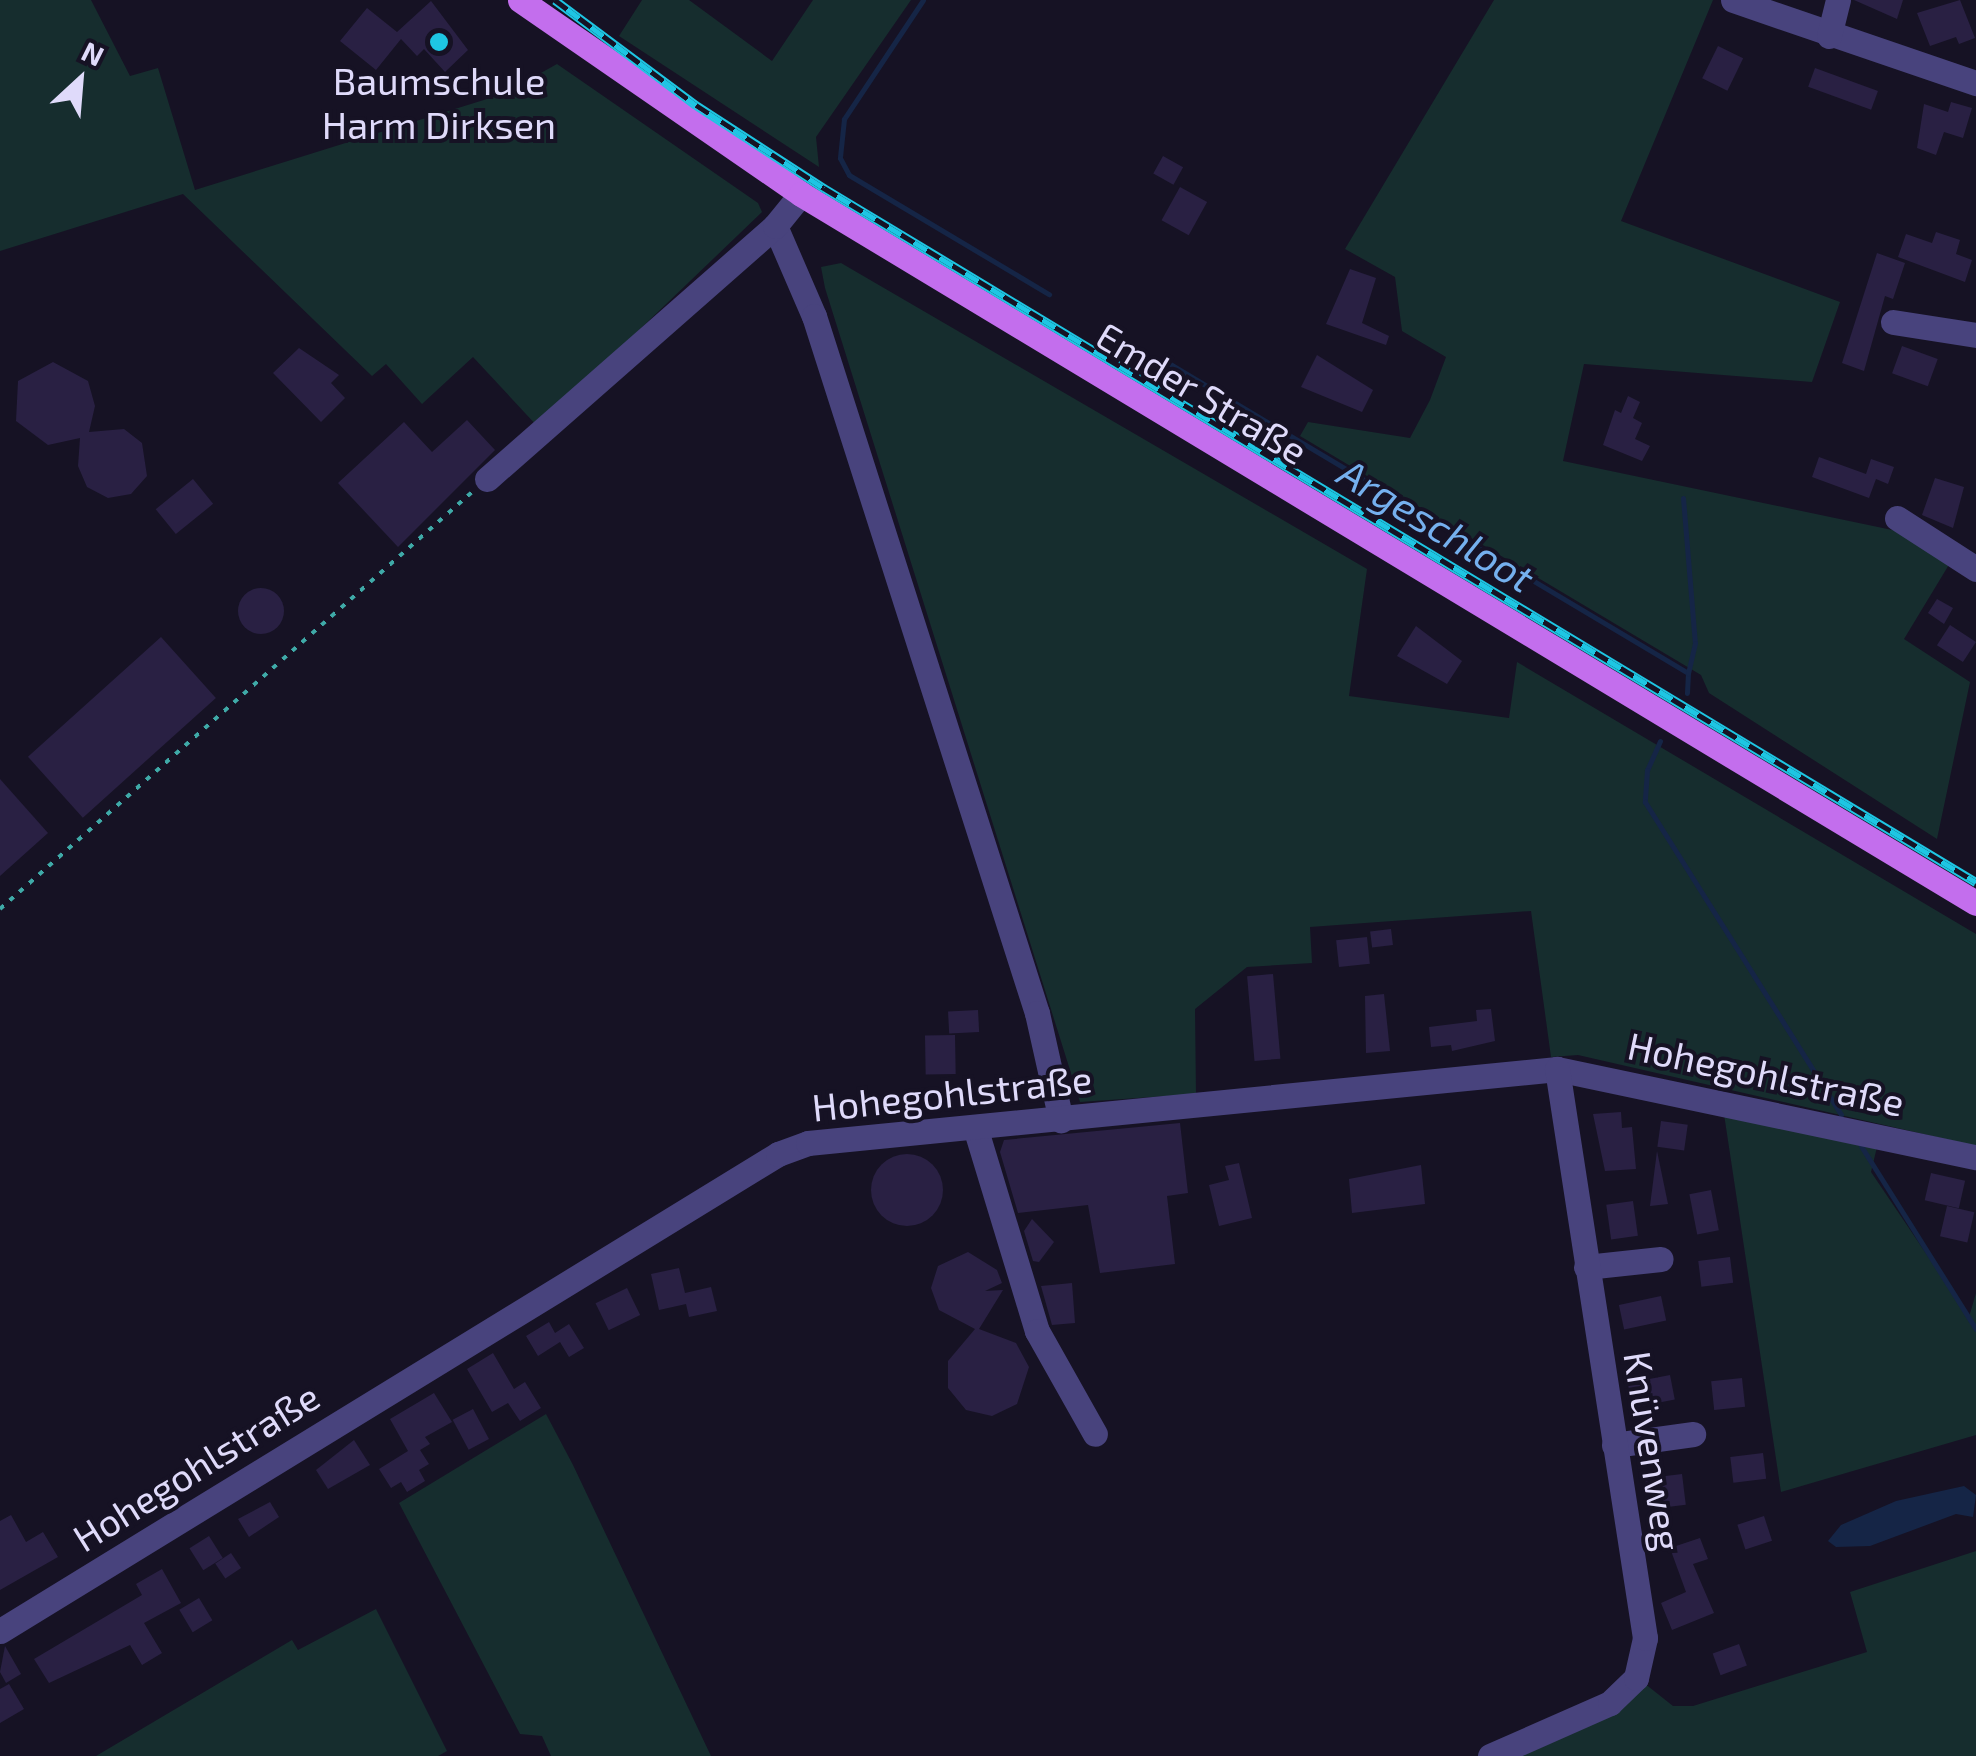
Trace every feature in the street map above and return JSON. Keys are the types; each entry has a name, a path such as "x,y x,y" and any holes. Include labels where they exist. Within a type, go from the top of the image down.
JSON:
{"main road":[{"name":"Emder Straße","path":"520,0 801,194 1976,903"}],"street":[{"path":"1733,0 1829,36 1976,83"},
{"path":"1829,36 1838,0"},
{"path":"487,479 776,226 801,194"},
{"path":"776,226 814,316 1025,975 1061,1120"},
{"path":"1893,322 1976,335"},
{"path":"1898,518 1976,569"},
{"name":"Hohegohlstraße","path":"0,1631 778,1154 808,1143 1557,1069 1976,1157"},
{"name":"Knüvenweg","path":"1490,1756 1610,1702 1636,1678 1645,1638 1557,1069"},
{"path":"975,1127 1037,1332 1094,1434"},
{"path":"1586,1266 1661,1259"},
{"path":"1614,1444 1693,1434"}],"path":[{"path":"0,910 487,479"}],"green space":[{"path":"0,0 91,0 130,76 158,68 195,190 503,94 557,64 758,203 762,212 538,427 473,357 422,404 386,364 372,376 183,194 0,251"},
{"path":"642,0 689,0 772,61 813,0 911,0 816,137 819,167 619,36"},
{"path":"1494,0 1713,0 1621,221 1840,302 1812,382 1584,364 1563,461 1897,531 1950,563 1904,639 1970,682 1937,839 1709,693 1701,675 1300,436 1308,422 1410,438 1430,400 1446,357 1402,331 1395,277 1345,249"},
{"path":"841,263 1367,569 1349,696 1509,718 1517,662 1976,934 1976,1146 1578,1055 1551,1057 1531,911 1310,927 1312,963 1247,967 1195,1009 1196,1094 1080,1102 825,288 821,267"},
{"path":"1724,1114 1877,1147 1871,1172 1969,1317 1976,1293 1976,1435 1781,1492"},
{"path":"546,1414 711,1756 551,1756 542,1736 520,1734 399,1503"},
{"path":"1976,1551 1976,1756 1513,1756 1644,1683 1673,1706 1693,1706 1867,1652 1850,1592"},
{"path":"376,1609 447,1751 438,1756 96,1756 292,1640 298,1650"}],"water":[{"path":"1964,1486 1976,1495 1973,1517 1956,1514 1870,1546 1836,1547 1828,1541 1841,1525 1896,1501"}],"building":[{"path":"1854,0 1903,0 1897,19"},
{"path":"1960,0 1975,38 1959,44 1956,37 1930,46 1917,13"},
{"path":"431,1 468,50 445,72 424,49 417,56 401,39 376,70 340,41 367,8 397,32"},
{"path":"1718,46 1743,58 1727,91 1702,78"},
{"path":"1815,68 1878,91 1871,110 1808,87"},
{"path":"1951,102 1972,108 1963,138 1944,132 1936,155 1917,148 1924,104 1948,112"},
{"path":"1163,156 1183,167 1173,185 1153,173"},
{"path":"1180,187 1207,202 1189,235 1162,220"},
{"path":"1936,232 1960,240 1956,254 1972,260 1965,282 1898,257 1906,234 1932,243"},
{"path":"1877,253 1905,263 1893,299 1885,296 1864,371 1842,363"},
{"path":"1350,269 1376,278 1362,323 1389,336 1386,345 1326,324"},
{"path":"1902,346 1938,359 1928,386 1892,373"},
{"path":"299,348 339,375 331,383 345,398 321,422 273,373"},
{"path":"1317,355 1373,390 1362,412 1301,387"},
{"path":"53,362 88,381 95,406 89,432 124,429 142,443 147,476 131,494 108,498 87,487 78,466 80,438 48,445 16,421 18,381"},
{"path":"1628,396 1640,402 1633,418 1642,423 1635,439 1650,446 1642,461 1603,445 1615,410 1621,413"},
{"path":"467,420 495,450 398,547 338,483 404,422 432,452"},
{"path":"1819,457 1866,474 1871,459 1894,467 1888,484 1876,479 1869,498 1812,477"},
{"path":"1935,478 1964,487 1953,528 1922,515"},
{"path":"193,479 213,504 176,534 156,509"},
{"path":"261,588 277,595 284,611 277,627 261,634 245,627 238,611 245,595"},
{"path":"1937,599 1953,608 1944,624 1928,613"},
{"path":"1950,625 1976,642 1963,662 1937,645"},
{"path":"1416,626 1462,661 1447,684 1397,656"},
{"path":"161,637 216,698 83,818 28,757"},
{"path":"0,779 48,833 0,876"},
{"path":"1391,929 1393,945 1372,947 1370,932"},
{"path":"1367,937 1370,964 1339,967 1336,940"},
{"path":"1273,974 1280,1059 1255,1061 1247,976"},
{"path":"1384,994 1390,1051 1366,1053 1365,996"},
{"path":"1491,1009 1495,1041 1452,1051 1451,1045 1431,1047 1429,1027 1477,1021 1476,1010"},
{"path":"978,1010 979,1032 949,1034 948,1012"},
{"path":"955,1035 956,1074 926,1075 925,1036"},
{"path":"1621,1112 1622,1128 1632,1127 1636,1169 1605,1171 1593,1114"},
{"path":"1661,1121 1688,1125 1684,1151 1657,1147"},
{"path":"1180,1123 1188,1193 1167,1196 1175,1264 1100,1273 1088,1205 1018,1213 1000,1152 1004,1140"},
{"path":"1657,1151 1668,1204 1650,1206"},
{"path":"907,1154 921,1156 933,1164 941,1176 941,1204 933,1216 921,1224 907,1226 893,1224 881,1216 873,1204 871,1190 873,1176 881,1164 893,1156"},
{"path":"1239,1163 1252,1218 1219,1226 1209,1185 1229,1180 1225,1166"},
{"path":"1421,1165 1425,1204 1352,1213 1349,1179"},
{"path":"1931,1173 1965,1181 1959,1208 1925,1200"},
{"path":"1711,1190 1719,1230 1697,1234 1689,1194"},
{"path":"1633,1201 1638,1236 1611,1239 1606,1205"},
{"path":"1947,1206 1974,1212 1967,1243 1940,1236"},
{"path":"1032,1219 1054,1242 1039,1262 1033,1261 1024,1231"},
{"path":"968,1252 997,1270 1002,1283 985,1291 1003,1290 979,1329 1016,1343 1029,1367 1017,1404 992,1416 966,1410 948,1388 948,1361 975,1329 939,1310 931,1288 938,1266"},
{"path":"1730,1257 1733,1283 1701,1287 1698,1261"},
{"path":"679,1268 685,1293 711,1287 717,1311 689,1317 686,1304 659,1310 651,1274"},
{"path":"1072,1283 1075,1323 1052,1325 1041,1286"},
{"path":"627,1288 640,1315 609,1330 596,1303"},
{"path":"1661,1296 1666,1320 1624,1329 1619,1305"},
{"path":"549,1322 555,1333 569,1324 584,1348 569,1357 560,1342 538,1356 526,1336"},
{"path":"493,1353 514,1389 525,1382 541,1408 520,1421 508,1403 492,1412 467,1369"},
{"path":"1670,1375 1675,1400 1633,1408 1628,1383"},
{"path":"1742,1378 1745,1407 1714,1410 1711,1381"},
{"path":"434,1393 452,1422 425,1437 430,1444 420,1450 429,1464 419,1470 425,1481 407,1492 401,1482 391,1488 379,1469 408,1451 390,1419"},
{"path":"473,1409 489,1439 469,1450 453,1420"},
{"path":"354,1440 370,1465 328,1489 316,1470"},
{"path":"1763,1453 1766,1479 1733,1483 1730,1457"},
{"path":"1682,1474 1686,1505 1649,1509 1645,1479"},
{"path":"270,1502 279,1517 249,1537 238,1519"},
{"path":"11,1515 26,1542 43,1532 58,1557 0,1590 0,1521"},
{"path":"1764,1516 1772,1541 1745,1549 1737,1525"},
{"path":"209,1536 223,1558 203,1570 189,1548"},
{"path":"1700,1538 1708,1559 1693,1564 1714,1613 1672,1630 1661,1603 1686,1592 1670,1548"},
{"path":"231,1553 241,1568 225,1579 215,1564"},
{"path":"162,1569 181,1603 144,1623 162,1653 142,1665 130,1645 49,1683 34,1659 142,1595 136,1584"},
{"path":"199,1598 212,1620 193,1632 179,1610"},
{"path":"1739,1644 1747,1666 1721,1675 1713,1654"},
{"path":"5,1646 21,1674 6,1683 0,1672"},
{"path":"9,1684 24,1709 0,1723 0,1689"}],"waterway":[{"name":"Argeschloot","path":"923,0 844,119 840,158 849,175 1049,294"},
{"name":"Argeschloot","path":"1170,364 1688,673 1687,693"},
{"path":"1683,498 1695,643 1688,673"},
{"name":"Argeschloot","path":"1660,741 1647,770 1645,802 1841,1115"},
{"name":"Argeschloot","path":"1861,1146 1976,1329"}],"railway":[{"path":"555,0 696,105 824,188 1976,882"}],"place":[{"name":"Baumschule Harm Dirksen","path":"439,42"}]}
